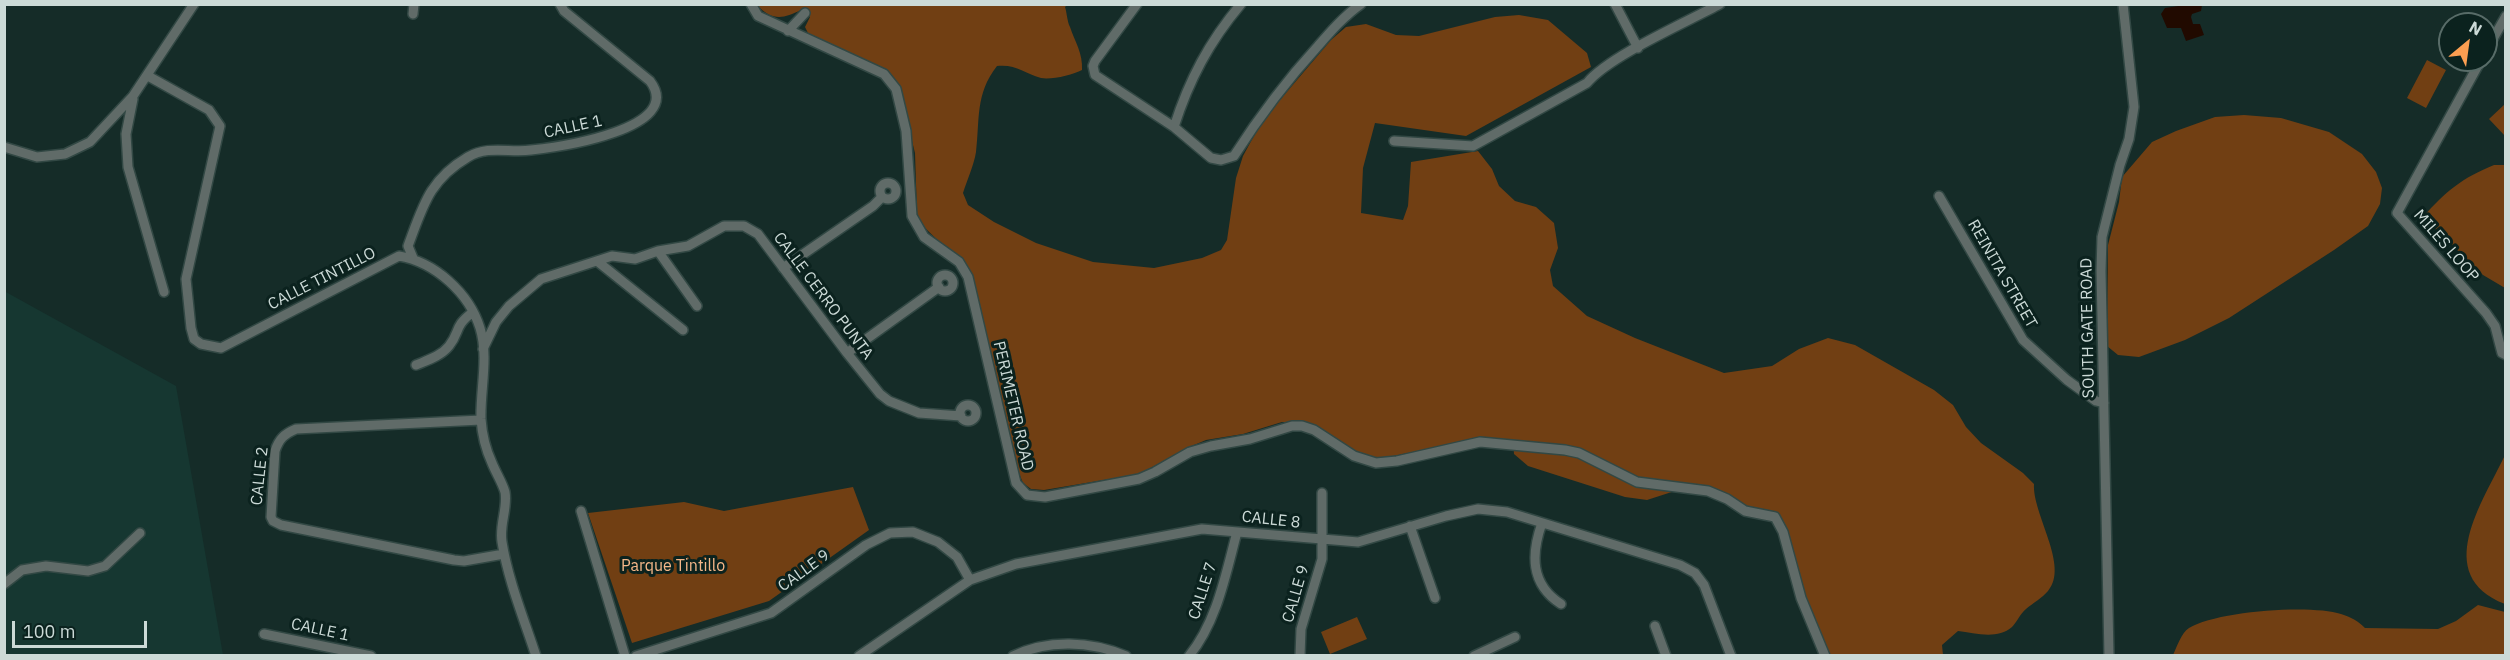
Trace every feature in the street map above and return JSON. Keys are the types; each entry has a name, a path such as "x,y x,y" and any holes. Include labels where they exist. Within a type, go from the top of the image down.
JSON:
{"street":[{"path":"4,147 37,157 65,154 90,142 133,96 194,4"},
{"name":"CALLE 1","path":"413,258 408,246 429,193 445,174 468,157 482,150 530,151 618,133 633,126 653,109 657,96 655,87 650,81 564,11 560,4"},
{"name":"PERIMETER ROAD","path":"751,4 758,16 884,74 896,89 906,131 912,216 924,237 959,262 968,277 1016,483 1027,495 1045,497 1138,479 1190,452 1250,439 1292,426 1314,430 1354,456 1376,463 1396,461 1480,442 1565,450 1579,453 1637,482 1708,491 1746,511 1774,517 1783,532 1801,598 1825,656"},
{"path":"1137,4 1095,61 1093,70 1097,78 1131,97 1174,127 1211,158 1221,160 1234,156 1271,100 1294,71 1339,22 1361,4"},
{"path":"1174,127 1185,91 1204,53 1241,4"},
{"path":"1615,4 1638,48"},
{"path":"1394,141 1473,146 1587,83 1595,73 1700,9 1720,4"},
{"name":"SOUTH GATE ROAD","path":"2109,656 2102,237 2129,138 2134,107 2123,4"},
{"path":"788,31 805,14"},
{"name":"MILES LOOP","path":"2474,72 2397,213 2486,313 2495,326 2502,353 2505,355"},
{"name":"CALLE TINTILLO","path":"147,76 209,110 220,126 186,279 191,328 194,339 201,344 221,348 399,256 413,258"},
{"path":"133,96 126,134 128,167 164,292"},
{"name":"REINITA STREET","path":"1939,196 2023,340 2067,380 2096,401 2103,403"},
{"path":"783,268 873,206 882,197"},
{"name":"CALLE CERRO PUNTA","path":"483,350 496,322 509,306 540,279 612,256 635,259 658,251 688,246 718,228 738,225 758,234 870,383 890,401 919,413 961,416"},
{"path":"658,251 697,306"},
{"path":"413,258 458,287 481,330 483,350 481,420 486,450 505,491 506,500 501,522 504,554 536,656"},
{"path":"597,261 683,330"},
{"path":"847,353 939,287"},
{"path":"416,365 440,355 448,348 460,321 473,312"},
{"name":"CALLE 2","path":"481,420 296,429 287,432 278,442 275,451 271,517 281,525 454,560 464,561 504,554"},
{"name":"CALLE 9","path":"1300,656 1301,629 1322,559 1322,493"},
{"name":"CALLE 8","path":"859,656 970,580 1016,564 1202,529 1358,542 1478,509 1507,512 1680,566 1695,573 1704,585 1731,656"},
{"path":"581,511 625,656"},
{"path":"1542,523 1535,544 1535,564 1550,596 1561,604"},
{"path":"1410,526 1435,598"},
{"name":"CALLE 9","path":"636,656 771,612 866,544 890,533 913,532 938,542 957,557 970,580"},
{"name":"CALLE 7","path":"1189,656 1203,639 1223,583 1237,532"},
{"path":"4,584 22,570 46,566 88,571 105,566 140,533"},
{"path":"1655,626 1666,656"},
{"name":"CALLE 1","path":"264,633 371,656"},
{"path":"1474,656 1515,637"},
{"path":"1013,656 1043,646 1081,644 1126,656"}],"shaded area":[{"path":"2202,5 2201,11 2192,14 2191,17 2193,24 2200,24 2204,35 2186,41 2181,28 2167,28 2161,14 2165,8"},
{"path":"4,291 176,386 223,655 5,655"}],"green space":[{"path":"757,5 1067,5 1065,7 1069,25 1080,53 1082,70 1062,77 1041,78 1015,68 997,66 990,76 982,97 975,157 963,193 968,205 994,222 1036,243 1093,262 1154,268 1202,258 1221,250 1227,240 1236,178 1243,156 1262,121 1331,40 1346,27 1366,24 1396,35 1419,36 1495,17 1519,15 1548,20 1587,53 1591,67 1466,136 1375,123 1363,168 1361,213 1403,220 1408,206 1411,162 1478,151 1492,169 1499,186 1515,201 1536,207 1554,223 1558,248 1550,270 1553,286 1587,316 1635,338 1724,373 1772,366 1799,349 1828,338 1855,345 1934,390 1953,405 1966,427 1981,443 2023,473 2034,484 2038,510 2053,554 2054,580 2048,591 2024,611 2012,627 1993,635 1958,631 1942,645 1943,655 1830,655 1798,578 1788,530 1781,520 1705,494 1678,490 1647,500 1625,497 1528,466 1514,454 1513,440 1481,438 1374,460 1291,422 1282,422 1243,434 1206,440 1140,474 1044,490 1031,489 1023,483 1014,461 972,274 921,224 917,214 915,153 902,101 880,74 811,39 805,27 810,17 801,10 778,17 768,14"},
{"path":"2427,60 2438,66 2438,72 2445,72 2426,108 2407,98"},
{"path":"2505,104 2505,136 2489,119"},
{"path":"2244,115 2281,118 2329,132 2362,154 2376,172 2382,188 2380,204 2368,226 2229,318 2185,340 2139,357 2118,355 2107,346 2108,245 2119,202 2122,177 2152,142 2215,117"},
{"path":"2494,165 2505,165 2505,288 2483,275 2423,217 2455,186"},
{"path":"2505,455 2506,604 2483,591 2471,575 2467,557 2469,536 2476,515"},
{"name":"Parque Tintillo","path":"853,487 869,530 769,601 632,643 588,513 684,502 724,511"},
{"path":"2478,605 2505,612 2505,655 2173,655 2181,637 2189,628 2202,622 2241,613 2287,610 2327,611 2348,616 2365,628 2438,629 2456,621"},
{"path":"1357,617 1367,639 1330,654 1321,632"}]}
